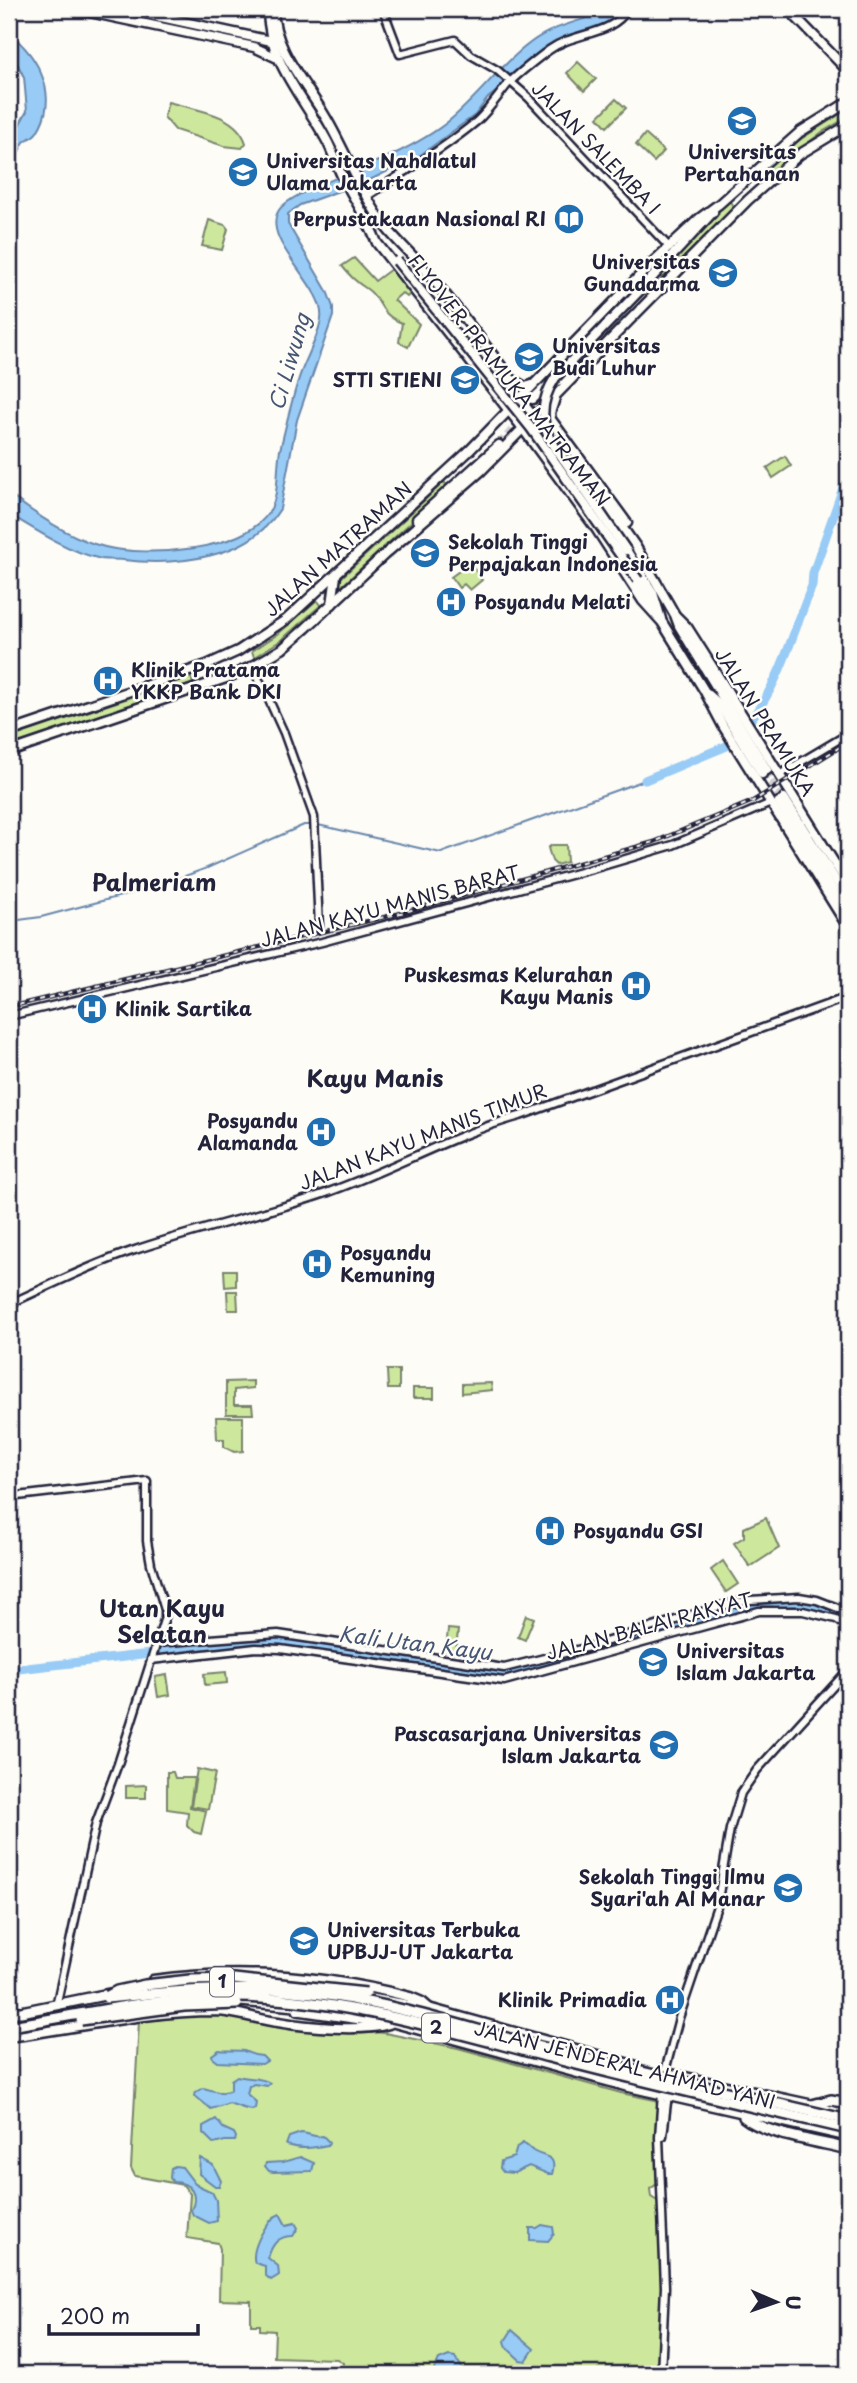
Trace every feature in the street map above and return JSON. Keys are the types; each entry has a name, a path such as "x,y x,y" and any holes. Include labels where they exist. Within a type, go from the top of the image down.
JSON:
{"highway":[{"path":"107,1998 117,1991 145,1986 190,1980 234,1979 366,1993 430,2009"},
{"name":"JALAN JENDERAL AHMAD YANI","path":"11,2013 133,1989 201,1981 324,1991 430,2009 667,2074 814,2106 848,2118"},
{"name":"2","path":"11,2013 107,1998 184,1990 239,1989 333,1996 417,2013 654,2076 848,2118"},
{"name":"2","path":"12,2028 122,2007 190,1999 232,1997 332,2005 391,2015 630,2078 848,2129"},
{"name":"JALAN JENDERAL AHMAD YANI","path":"12,2028 142,2008 234,2001 333,2009 395,2022 557,2068 766,2119 792,2128 848,2139"},
{"path":"12,2028 29,2028 184,2006 237,2004 380,2024 395,2022"},
{"path":"557,2068 563,2046"},
{"path":"814,2106 831,2100 848,2103"},
{"path":"814,2106 848,2108"},
{"path":"740,2113 750,2122 783,2133 848,2149"}],"main road":[{"path":"75,9 254,47 268,51 278,60 327,141 377,243 499,394 523,428"},
{"path":"124,9 275,41 327,118 365,194 398,243 474,340"},
{"path":"788,9 848,71"},
{"path":"270,11 278,60"},
{"path":"249,36 262,31 270,11"},
{"path":"510,412 700,218 800,132 848,102"},
{"name":"JALAN MATRAMAN","path":"9,752 181,694 253,666 282,649 481,471 752,197 800,154 848,125"},
{"path":"662,622 653,593 551,441 543,412 546,395 555,378 719,204"},
{"name":"FLYOVER PRAMUKA MATRAMAN","path":"373,231 545,447 638,580 662,622"},
{"path":"398,243 425,270 512,379 525,387 535,384"},
{"path":"499,394 523,400 533,399 548,385 576,373"},
{"path":"499,394 512,390 512,379"},
{"path":"510,441 533,442 539,435 551,437 551,406 567,382"},
{"path":"488,432 501,409 499,394"},
{"name":"JALAN PRAMUKA","path":"523,400 581,474 635,554 646,564 764,772"},
{"name":"JALAN MATRAMAN","path":"9,732 238,652 266,634 314,595 510,412"},
{"name":"JALAN MATRAMAN","path":"332,604 333,584 339,573 510,412"},
{"path":"550,418 640,543 646,564"},
{"name":"JALAN PRAMUKA","path":"523,428 597,530 643,601 662,622 704,690 779,775 848,885"},
{"name":"JALAN MATRAMAN","path":"384,555 414,522 499,445"},
{"path":"579,465 646,564"},
{"name":"JALAN PRAMUKA","path":"675,615 687,626 827,893 848,927"},
{"path":"728,705 740,730"},
{"name":"JALAN PRAMUKA","path":"778,801 848,900"},
{"path":"827,893 829,876 848,885"},
{"name":"JALAN PRAMUKA","path":"829,876 848,915"},
{"name":"JALAN JENDERAL AHMAD YANI","path":"11,2013 20,2008 150,1980 234,1972 315,1979 377,1989 422,2002 430,2009"},
{"name":"JALAN JENDERAL AHMAD YANI","path":"9,2037 147,2017 211,2011 236,2012 278,2022 340,2027 380,2027 395,2022"}],"street":[{"path":"365,194 449,143 480,118 510,81 471,55 455,40 400,54 383,9"},
{"name":"JALAN SALEMBA I","path":"628,9 613,26 551,48 510,81 670,248"},
{"path":"253,666 289,744 315,821 319,928"},
{"path":"779,775 848,734"},
{"name":"JALAN KAYU MANIS BARAT","path":"9,1016 322,942 592,869 673,845 778,801"},
{"name":"JALAN KAYU MANIS TIMUR","path":"9,1304 128,1252 325,1193 387,1171 484,1127 848,997"},
{"path":"9,1497 147,1481 147,1541 165,1610 96,1823 57,2001"},
{"name":"JALAN BALAI RAKYAT","path":"153,1653 278,1634 491,1668 512,1667 541,1657 589,1647 724,1605 767,1598 791,1598 817,1600 848,1612"},
{"path":"790,1609 791,1598"},
{"name":"JALAN BALAI RAKYAT","path":"153,1653 265,1648 493,1681 511,1681 759,1611 790,1609 831,1617 848,1627"},
{"path":"661,2374 665,2287 660,2140 663,2135 669,2061 679,2018 717,1906 730,1829 741,1793 757,1770 848,1670"}],"green space":[{"path":"578,62 596,79 584,91 567,73"},
{"path":"616,99 626,108 607,127 598,117"},
{"path":"168,102 224,119 234,125 246,143 242,148 224,146 175,130 164,117"},
{"path":"848,109 848,117 822,132 767,175 762,170 801,139"},
{"path":"645,134 664,151 654,162 636,145"},
{"path":"729,201 735,207 662,279 654,271"},
{"path":"209,220 225,225 228,229 222,250 202,246"},
{"path":"354,258 375,281 391,269 411,293 407,297 402,293 394,300 419,324 408,347 399,342 402,323 389,315 372,293 342,266"},
{"path":"785,456 791,466 773,478 767,468"},
{"path":"444,482 449,487 331,596 327,591"},
{"path":"470,563 482,580 470,590 464,584 459,588 451,577"},
{"path":"317,600 321,605 280,641 254,657 252,651 278,634"},
{"path":"191,677 193,684 9,746 9,738"},
{"path":"552,845 566,845 567,862 556,865 552,861 548,848"},
{"path":"224,1270 236,1270 236,1286 225,1287"},
{"path":"227,1291 237,1291 238,1310 228,1310"},
{"path":"387,1370 399,1370 399,1389 388,1389"},
{"path":"253,1381 253,1388 234,1390 234,1405 252,1405 253,1414 226,1414 226,1382"},
{"path":"491,1383 492,1390 462,1393 462,1384"},
{"path":"413,1388 434,1388 434,1398 413,1398"},
{"path":"216,1417 243,1417 243,1451 234,1452 224,1447 224,1439 217,1439"},
{"path":"766,1518 779,1548 750,1567 734,1543 744,1537 744,1528"},
{"path":"723,1561 738,1584 726,1592 711,1570"},
{"path":"526,1615 534,1618 525,1640 518,1637"},
{"path":"448,1629 458,1630 456,1651 446,1650"},
{"path":"226,1672 227,1683 205,1685 204,1674"},
{"path":"167,1675 170,1695 158,1697 155,1677"},
{"path":"197,1769 215,1773 208,1809 191,1806"},
{"path":"167,1772 173,1772 175,1778 194,1778 190,1807 206,1811 201,1834 194,1832 187,1825 188,1812 167,1809"},
{"path":"146,1785 146,1798 126,1798 126,1786"},
{"path":"234,2014 277,2024 385,2033 458,2048 655,2100 658,2105 657,2184 650,2189 651,2197 659,2202 662,2225 661,2374 343,2374 343,2363 337,2359 274,2357 275,2331 260,2330 260,2325 251,2325 251,2301 219,2300 218,2243 187,2238 190,2194 183,2185 135,2176 131,2168 139,2021"}],"water":[{"path":"612,9 623,9 616,20 591,32 565,39 488,98 475,115 419,156 372,179 300,205 288,214 288,224 327,291 333,307 333,316 297,420 280,509 267,526 231,549 210,556 144,562 89,556 54,540 9,514 9,494 43,518 80,538 105,547 144,551 168,551 217,543 239,536 256,525 269,512 275,498 280,450 291,405 321,319 320,306 314,292 278,235 275,222 279,210 299,195 392,155 436,130 461,111 519,52 540,37"},
{"path":"9,33 37,65 43,78 47,105 37,132 21,146 9,183 9,143 27,111 24,77 9,56"},
{"path":"219,2050 244,2051 262,2056 267,2061 262,2064 217,2062 212,2055"},
{"path":"237,2076 270,2083 267,2086 249,2086 247,2094 256,2102 255,2109 229,2103 211,2109 195,2096 196,2092 203,2088 220,2092 231,2090 231,2080"},
{"path":"216,2119 223,2128 234,2133 235,2141 214,2144 203,2133 203,2126"},
{"path":"301,2133 323,2136 329,2142 328,2145 297,2148 286,2145 289,2137"},
{"path":"523,2143 552,2160 552,2174 529,2166 514,2173 503,2172 500,2168 501,2161 514,2157 517,2147"},
{"path":"300,2157 314,2163 312,2171 273,2172 265,2166 266,2163"},
{"path":"200,2158 213,2165 221,2181 219,2186 199,2174"},
{"path":"182,2167 195,2184 212,2192 216,2200 217,2221 209,2223 193,2215 192,2190 170,2178 171,2168"},
{"path":"280,2214 286,2225 295,2223 298,2228 293,2236 280,2239 271,2249 268,2258 278,2266 279,2275 271,2280 265,2275 265,2266 255,2263 254,2257 257,2243 265,2228"},
{"path":"542,2225 553,2227 554,2234 548,2241 530,2240 530,2228"},
{"path":"512,2330 534,2349 526,2361 520,2360 507,2348 505,2341"},
{"path":"455,2357 466,2374 440,2374 434,2370 439,2360"}],"waterway":[{"path":"751,719 770,689 786,655 812,586 813,573 848,474"},
{"path":"645,780 729,745"},
{"path":"318,825 441,853 645,780"},
{"path":"9,917 19,920 41,917 155,887 207,868 304,825 313,825"},
{"name":"Kali Utan Kayu","path":"9,1670 257,1642 287,1643 495,1674 514,1673 774,1601 812,1605 848,1619"}],"tunnel":[{"path":"474,339 523,400"},
{"path":"499,445 516,424 519,412 518,396"},
{"path":"767,770 784,798"},
{"path":"762,774 779,802"}],"railway":[{"path":"9,1007 397,914 654,842 753,801 848,742"}],"place":[{"name":"Universitas Pertahanan","path":"742,121"},
{"name":"Universitas Nahdlatul Ulama Jakarta","path":"243,172"},
{"name":"Perpustakaan Nasional RI","path":"569,219"},
{"name":"Universitas Gunadarma","path":"723,273"},
{"name":"Universitas Budi Luhur","path":"529,357"},
{"name":"STTI STIENI","path":"465,380"},
{"name":"Sekolah Tinggi Perpajakan Indonesia","path":"425,553"},
{"name":"Posyandu Melati","path":"451,602"},
{"name":"Klinik Pratama YKKP Bank DKI","path":"108,681"},
{"name":"Puskesmas Kelurahan Kayu Manis","path":"636,986"},
{"name":"Klinik Sartika","path":"92,1009"},
{"name":"Posyandu Alamanda","path":"321,1132"},
{"name":"Posyandu Kemuning","path":"317,1264"},
{"name":"Posyandu GSI","path":"550,1531"},
{"name":"Universitas Islam Jakarta","path":"653,1662"},
{"name":"Pascasarjana Universitas Islam Jakarta","path":"664,1745"},
{"name":"Sekolah Tinggi Ilmu Syari'ah Al Manar","path":"788,1888"},
{"name":"Universitas Terbuka UPBJJ-UT Jakarta","path":"304,1941"},
{"name":"Klinik Primadia","path":"670,2000"}],"district":[{"name":"Palmeriam","path":"154,883"},
{"name":"Kayu Manis","path":"375,1079"},
{"name":"Utan Kayu Selatan","path":"162,1622"}],"water label":[{"name":"Ci Liwung","path":"290,362"}]}
